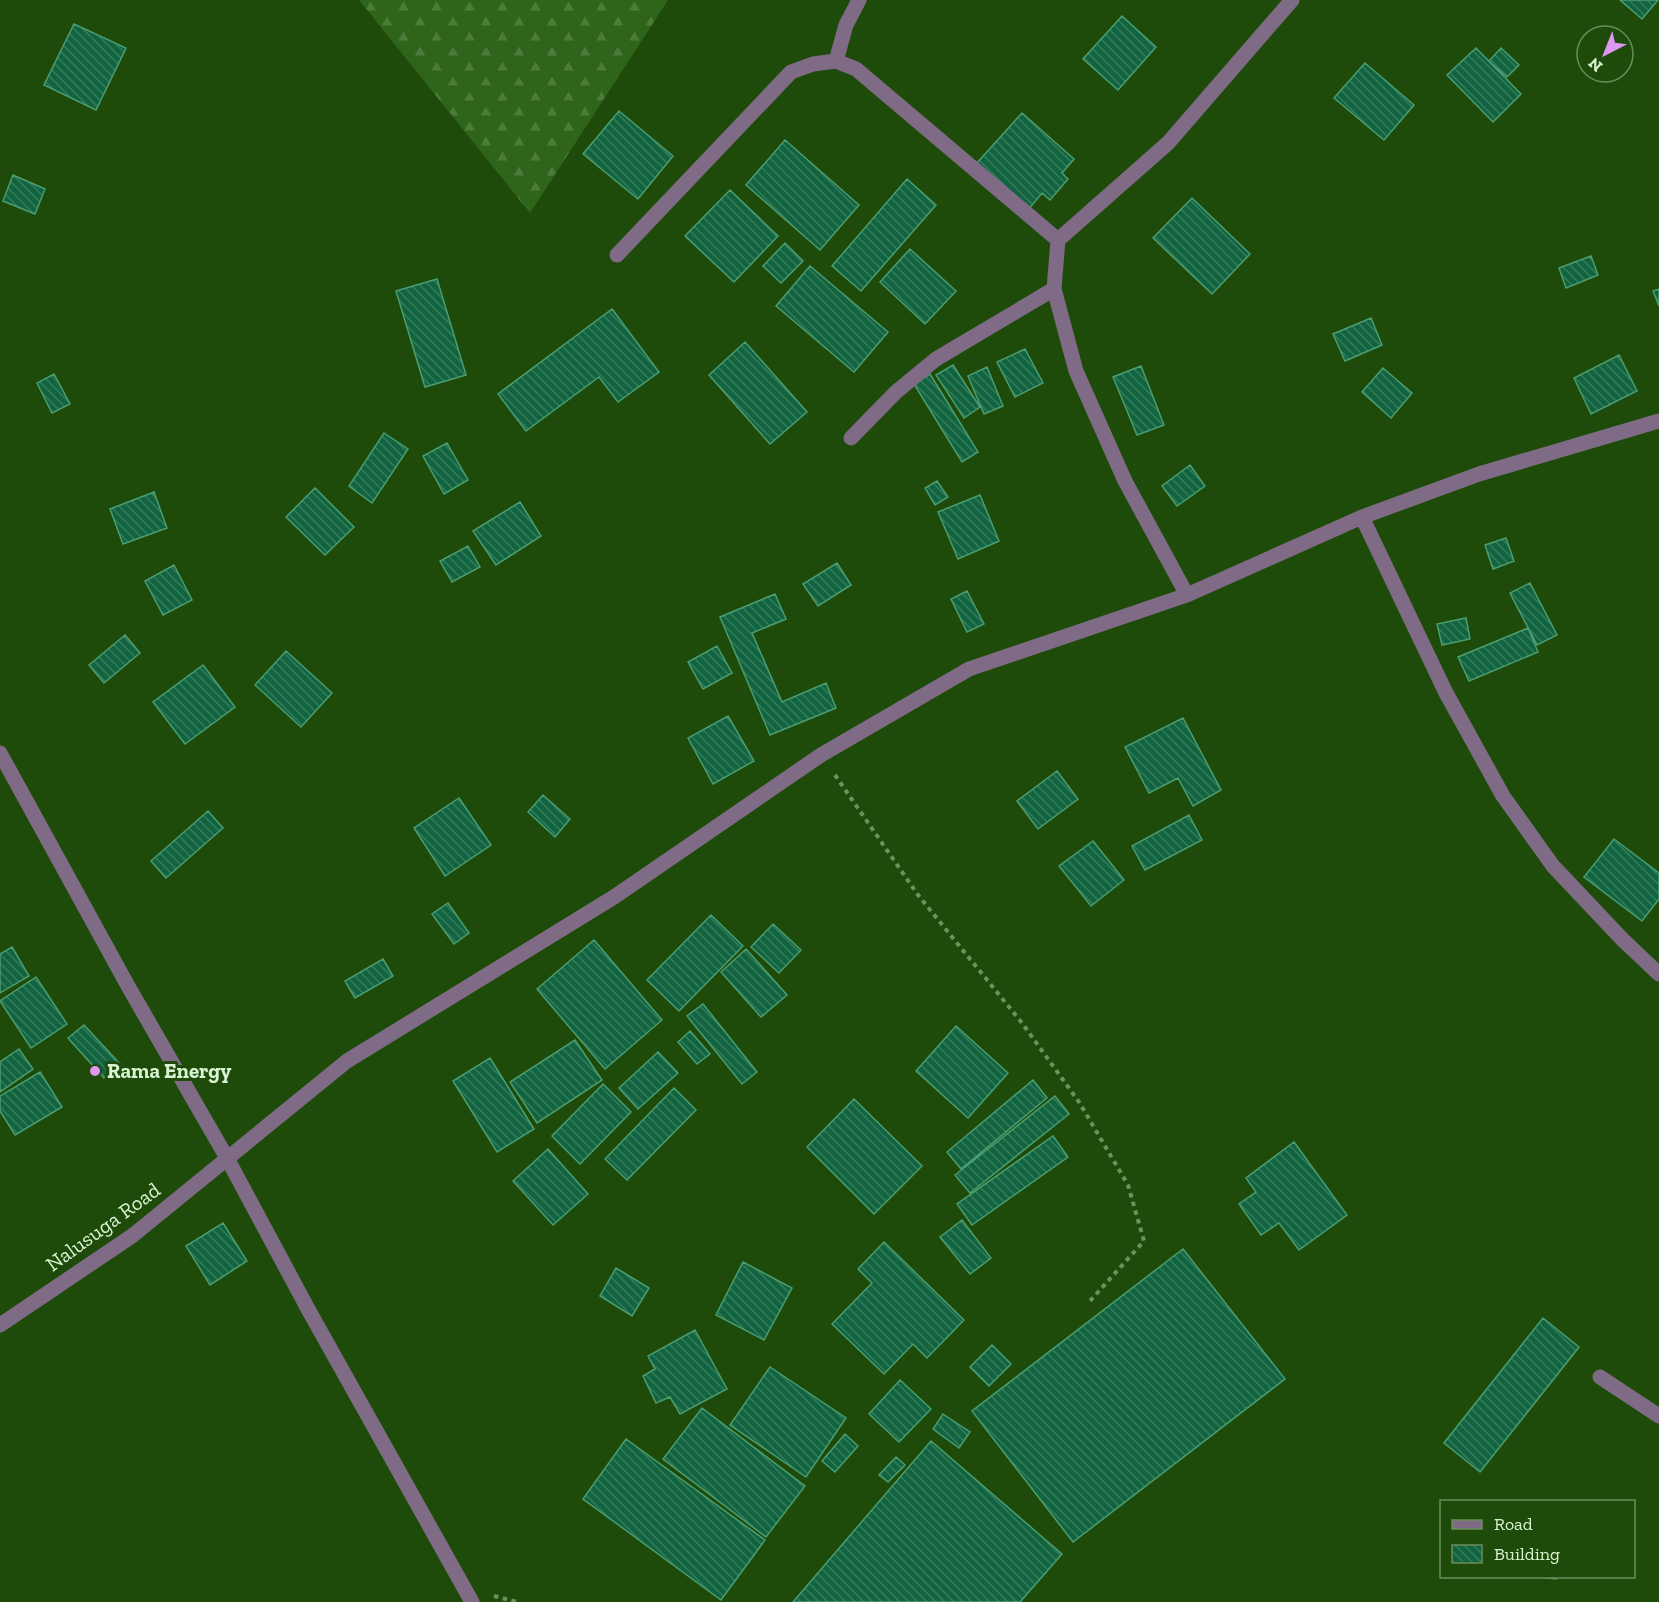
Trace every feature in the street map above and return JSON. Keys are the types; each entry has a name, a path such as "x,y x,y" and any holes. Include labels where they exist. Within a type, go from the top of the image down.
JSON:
{"street":[{"path":"837,61 846,25 859,0"},
{"path":"1187,595 1125,481 1076,371 1054,289 1058,240 1168,143 1292,0"},
{"path":"617,255 791,72 813,64 837,61 856,69 1058,240"},
{"path":"851,438 896,392 936,359 1054,289"},
{"name":"Nalusuga Road","path":"0,1325 132,1236 347,1061 614,897 821,755 969,669 1187,595 1362,518 1479,474 1659,421"},
{"path":"1362,518 1446,693 1503,796 1553,866 1622,939 1659,974"},
{"path":"0,753 128,986 228,1158 308,1309 472,1602"},
{"path":"1600,1377 1659,1416"}],"path":[{"path":"821,755 918,896 1022,1023 1073,1093 1128,1185 1144,1241 1090,1301"}],"green space":[{"path":"359,0 668,0 530,213"}],"building":[{"path":"1620,0 1658,0 1642,19"},
{"path":"1122,16 1156,47 1118,90 1083,59"},
{"path":"74,24 126,48 96,110 44,85"},
{"path":"1476,48 1521,94 1493,122 1447,75"},
{"path":"1501,48 1519,65 1507,77 1489,61"},
{"path":"1365,63 1414,105 1384,140 1334,98"},
{"path":"619,111 673,156 638,199 583,154"},
{"path":"1022,113 1074,159 1062,173 1068,179 1050,200 1042,193 1028,210 976,164"},
{"path":"785,140 859,205 820,250 746,185"},
{"path":"13,175 45,189 35,214 3,201"},
{"path":"907,179 936,205 861,291 832,266"},
{"path":"730,190 778,236 734,282 685,236"},
{"path":"1192,198 1250,254 1212,294 1153,238"},
{"path":"785,243 803,261 781,283 763,266"},
{"path":"910,249 956,291 925,324 880,282"},
{"path":"1591,256 1598,275 1566,288 1559,268"},
{"path":"810,266 888,332 854,372 776,306"},
{"path":"437,279 466,375 425,387 396,291"},
{"path":"1659,289 1659,306 1653,291"},
{"path":"612,309 659,372 618,402 599,377 526,431 498,394"},
{"path":"1371,318 1382,345 1345,361 1333,334"},
{"path":"745,342 807,412 770,444 709,375"},
{"path":"1025,349 1043,383 1015,397 997,362"},
{"path":"1619,355 1637,391 1591,414 1574,378"},
{"path":"953,365 980,407 964,418 936,375"},
{"path":"1141,366 1164,425 1137,435 1113,377"},
{"path":"987,367 1003,406 984,414 968,376"},
{"path":"1383,368 1412,393 1391,418 1362,392"},
{"path":"54,374 70,404 52,413 37,383"},
{"path":"930,374 978,452 962,462 914,384"},
{"path":"384,433 408,449 372,503 349,486"},
{"path":"447,443 468,480 444,494 423,456"},
{"path":"1190,465 1205,486 1177,506 1162,486"},
{"path":"937,481 948,497 935,505 925,488"},
{"path":"315,488 354,527 325,555 286,517"},
{"path":"154,492 167,528 123,544 110,509"},
{"path":"980,495 999,541 958,559 938,512"},
{"path":"520,502 541,536 496,565 473,531"},
{"path":"1506,538 1514,561 1493,569 1485,545"},
{"path":"468,546 480,567 452,582 440,561"},
{"path":"837,563 851,585 818,606 803,584"},
{"path":"174,565 192,600 163,615 145,581"},
{"path":"1530,583 1557,635 1537,645 1510,593"},
{"path":"967,591 984,624 967,632 951,599"},
{"path":"775,594 786,619 752,633 782,702 826,683 836,708 770,735 720,617"},
{"path":"1466,618 1470,639 1442,645 1437,624"},
{"path":"1528,628 1538,652 1469,681 1458,657"},
{"path":"125,635 140,653 104,683 89,665"},
{"path":"717,646 732,673 703,689 688,662"},
{"path":"286,651 332,693 301,727 255,685"},
{"path":"203,665 235,707 185,744 153,702"},
{"path":"728,716 754,761 713,784 688,738"},
{"path":"1183,718 1221,790 1193,806 1178,778 1149,793 1125,747"},
{"path":"1057,771 1078,799 1038,829 1017,801"},
{"path":"543,795 570,819 555,837 528,812"},
{"path":"459,798 491,845 445,876 414,828"},
{"path":"208,811 223,828 166,878 151,861"},
{"path":"1189,815 1202,840 1145,870 1132,846"},
{"path":"1614,839 1659,873 1659,899 1642,921 1584,877"},
{"path":"1093,841 1124,880 1091,906 1059,866"},
{"path":"448,903 469,933 454,944 432,914"},
{"path":"711,915 743,946 679,1011 647,980"},
{"path":"773,924 801,950 779,973 751,947"},
{"path":"594,940 662,1020 605,1069 537,989"},
{"path":"12,947 29,976 0,993 0,954"},
{"path":"746,949 787,995 761,1017 721,972"},
{"path":"383,959 393,976 355,998 345,981"},
{"path":"36,977 67,1024 31,1048 0,1001"},
{"path":"703,1004 757,1072 742,1084 687,1016"},
{"path":"84,1025 120,1064 104,1078 68,1038"},
{"path":"956,1026 1008,1073 968,1118 916,1071"},
{"path":"690,1031 710,1054 697,1064 678,1042"},
{"path":"575,1040 602,1080 537,1123 510,1082"},
{"path":"19,1049 33,1069 0,1092 0,1062"},
{"path":"658,1052 678,1073 638,1109 619,1088"},
{"path":"490,1058 534,1129 497,1152 453,1081"},
{"path":"40,1072 62,1107 15,1135 0,1111 0,1096"},
{"path":"1033,1080 1047,1098 961,1169 947,1152"},
{"path":"603,1084 631,1112 580,1164 552,1136"},
{"path":"674,1088 696,1110 627,1180 605,1159"},
{"path":"1055,1096 1069,1114 970,1193 955,1175"},
{"path":"854,1099 922,1166 874,1214 807,1147"},
{"path":"1053,1136 1068,1157 972,1225 957,1204"},
{"path":"1294,1142 1347,1215 1299,1250 1279,1223 1261,1235 1239,1204 1256,1192 1246,1178"},
{"path":"548,1149 588,1194 553,1225 513,1181"},
{"path":"962,1220 991,1258 970,1274 940,1237"},
{"path":"223,1223 247,1261 210,1285 186,1246"},
{"path":"884,1242 964,1320 927,1358 913,1344 884,1374 832,1324 872,1283 858,1269"},
{"path":"1183,1249 1285,1379 1073,1542 972,1411"},
{"path":"743,1262 792,1288 764,1340 716,1315"},
{"path":"616,1268 649,1288 632,1316 600,1296"},
{"path":"1543,1318 1579,1347 1480,1472 1444,1443"},
{"path":"695,1330 727,1389 680,1414 670,1397 656,1403 643,1376 655,1369 648,1356"},
{"path":"992,1345 1011,1364 989,1386 970,1367"},
{"path":"770,1367 846,1418 806,1477 730,1425"},
{"path":"900,1380 931,1409 899,1442 869,1414"},
{"path":"702,1408 805,1486 766,1537 663,1459"},
{"path":"943,1414 970,1432 959,1448 933,1429"},
{"path":"845,1434 858,1446 835,1472 822,1461"},
{"path":"626,1439 765,1540 721,1600 583,1499"},
{"path":"931,1441 1062,1554 1020,1602 793,1602"},
{"path":"896,1457 905,1465 888,1482 879,1475"}],"place":[{"name":"Rama Energy","path":"95,1071"}]}
